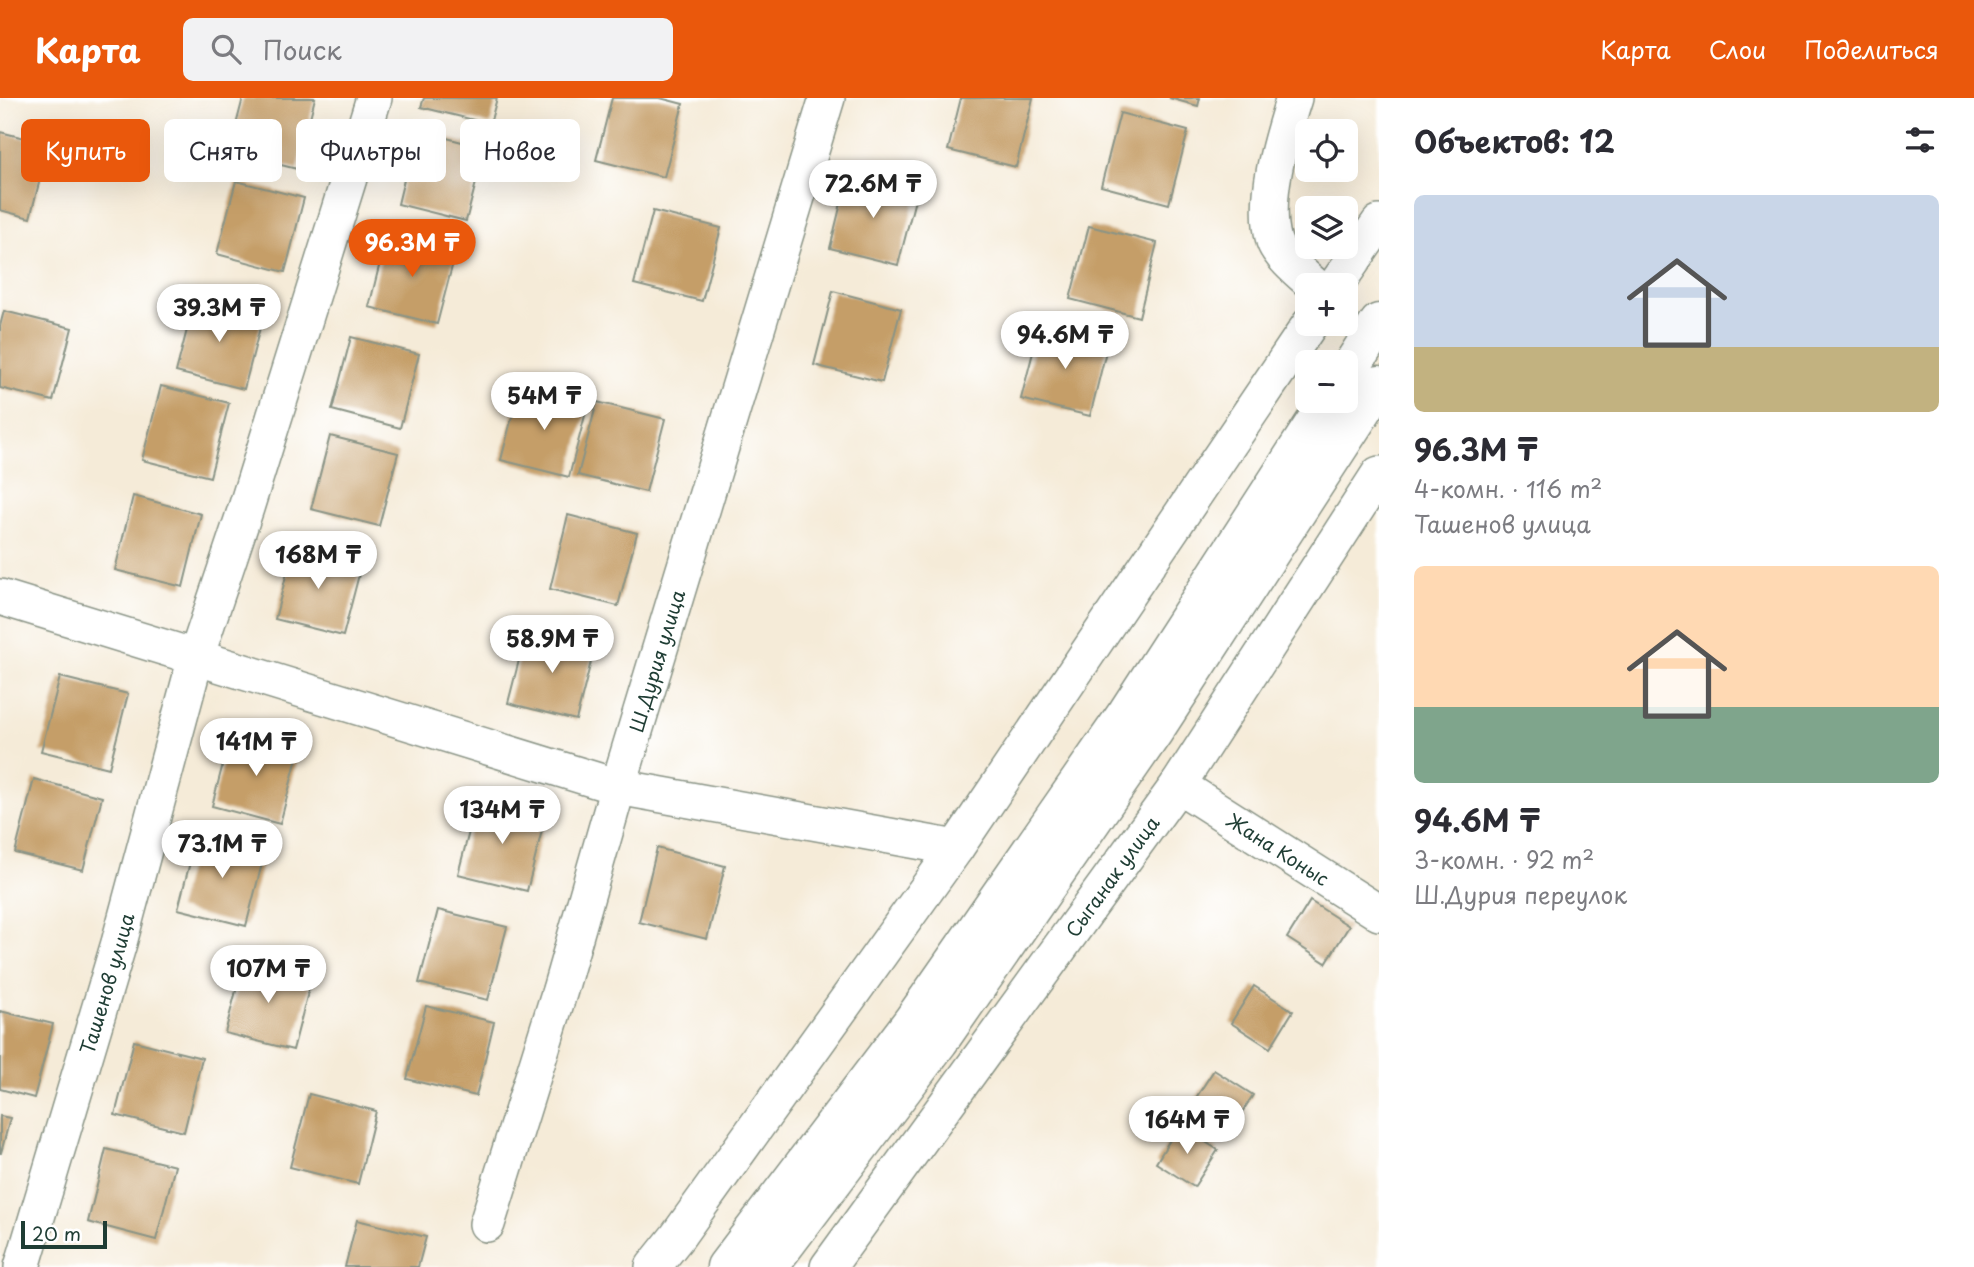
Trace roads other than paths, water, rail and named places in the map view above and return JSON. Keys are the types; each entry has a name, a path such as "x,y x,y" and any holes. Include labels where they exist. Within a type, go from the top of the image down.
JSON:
{"highway":[{"path":"1358,356 1379,323"},
{"path":"768,1267 939,1041 1154,731 1379,385"},
{"path":"726,1267 912,1022 1040,839 1127,713 1321,413"}],"street":[{"name":"Ташенов улица","path":"22,1267 119,943 196,657 246,508 373,98"},
{"name":"Ш.Дурия улица","path":"487,1224 560,990 618,787 827,98"},
{"path":"1294,98 1269,194 1274,243 1301,273"},
{"path":"1344,273 1379,223"},
{"path":"653,1267 956,848 1302,336"},
{"name":"Сыганак улица","path":"828,1267 1178,785 1379,474"},
{"path":"0,597 618,787 956,848"},
{"name":"Жана Коныс","path":"1178,785 1379,913"}]}
